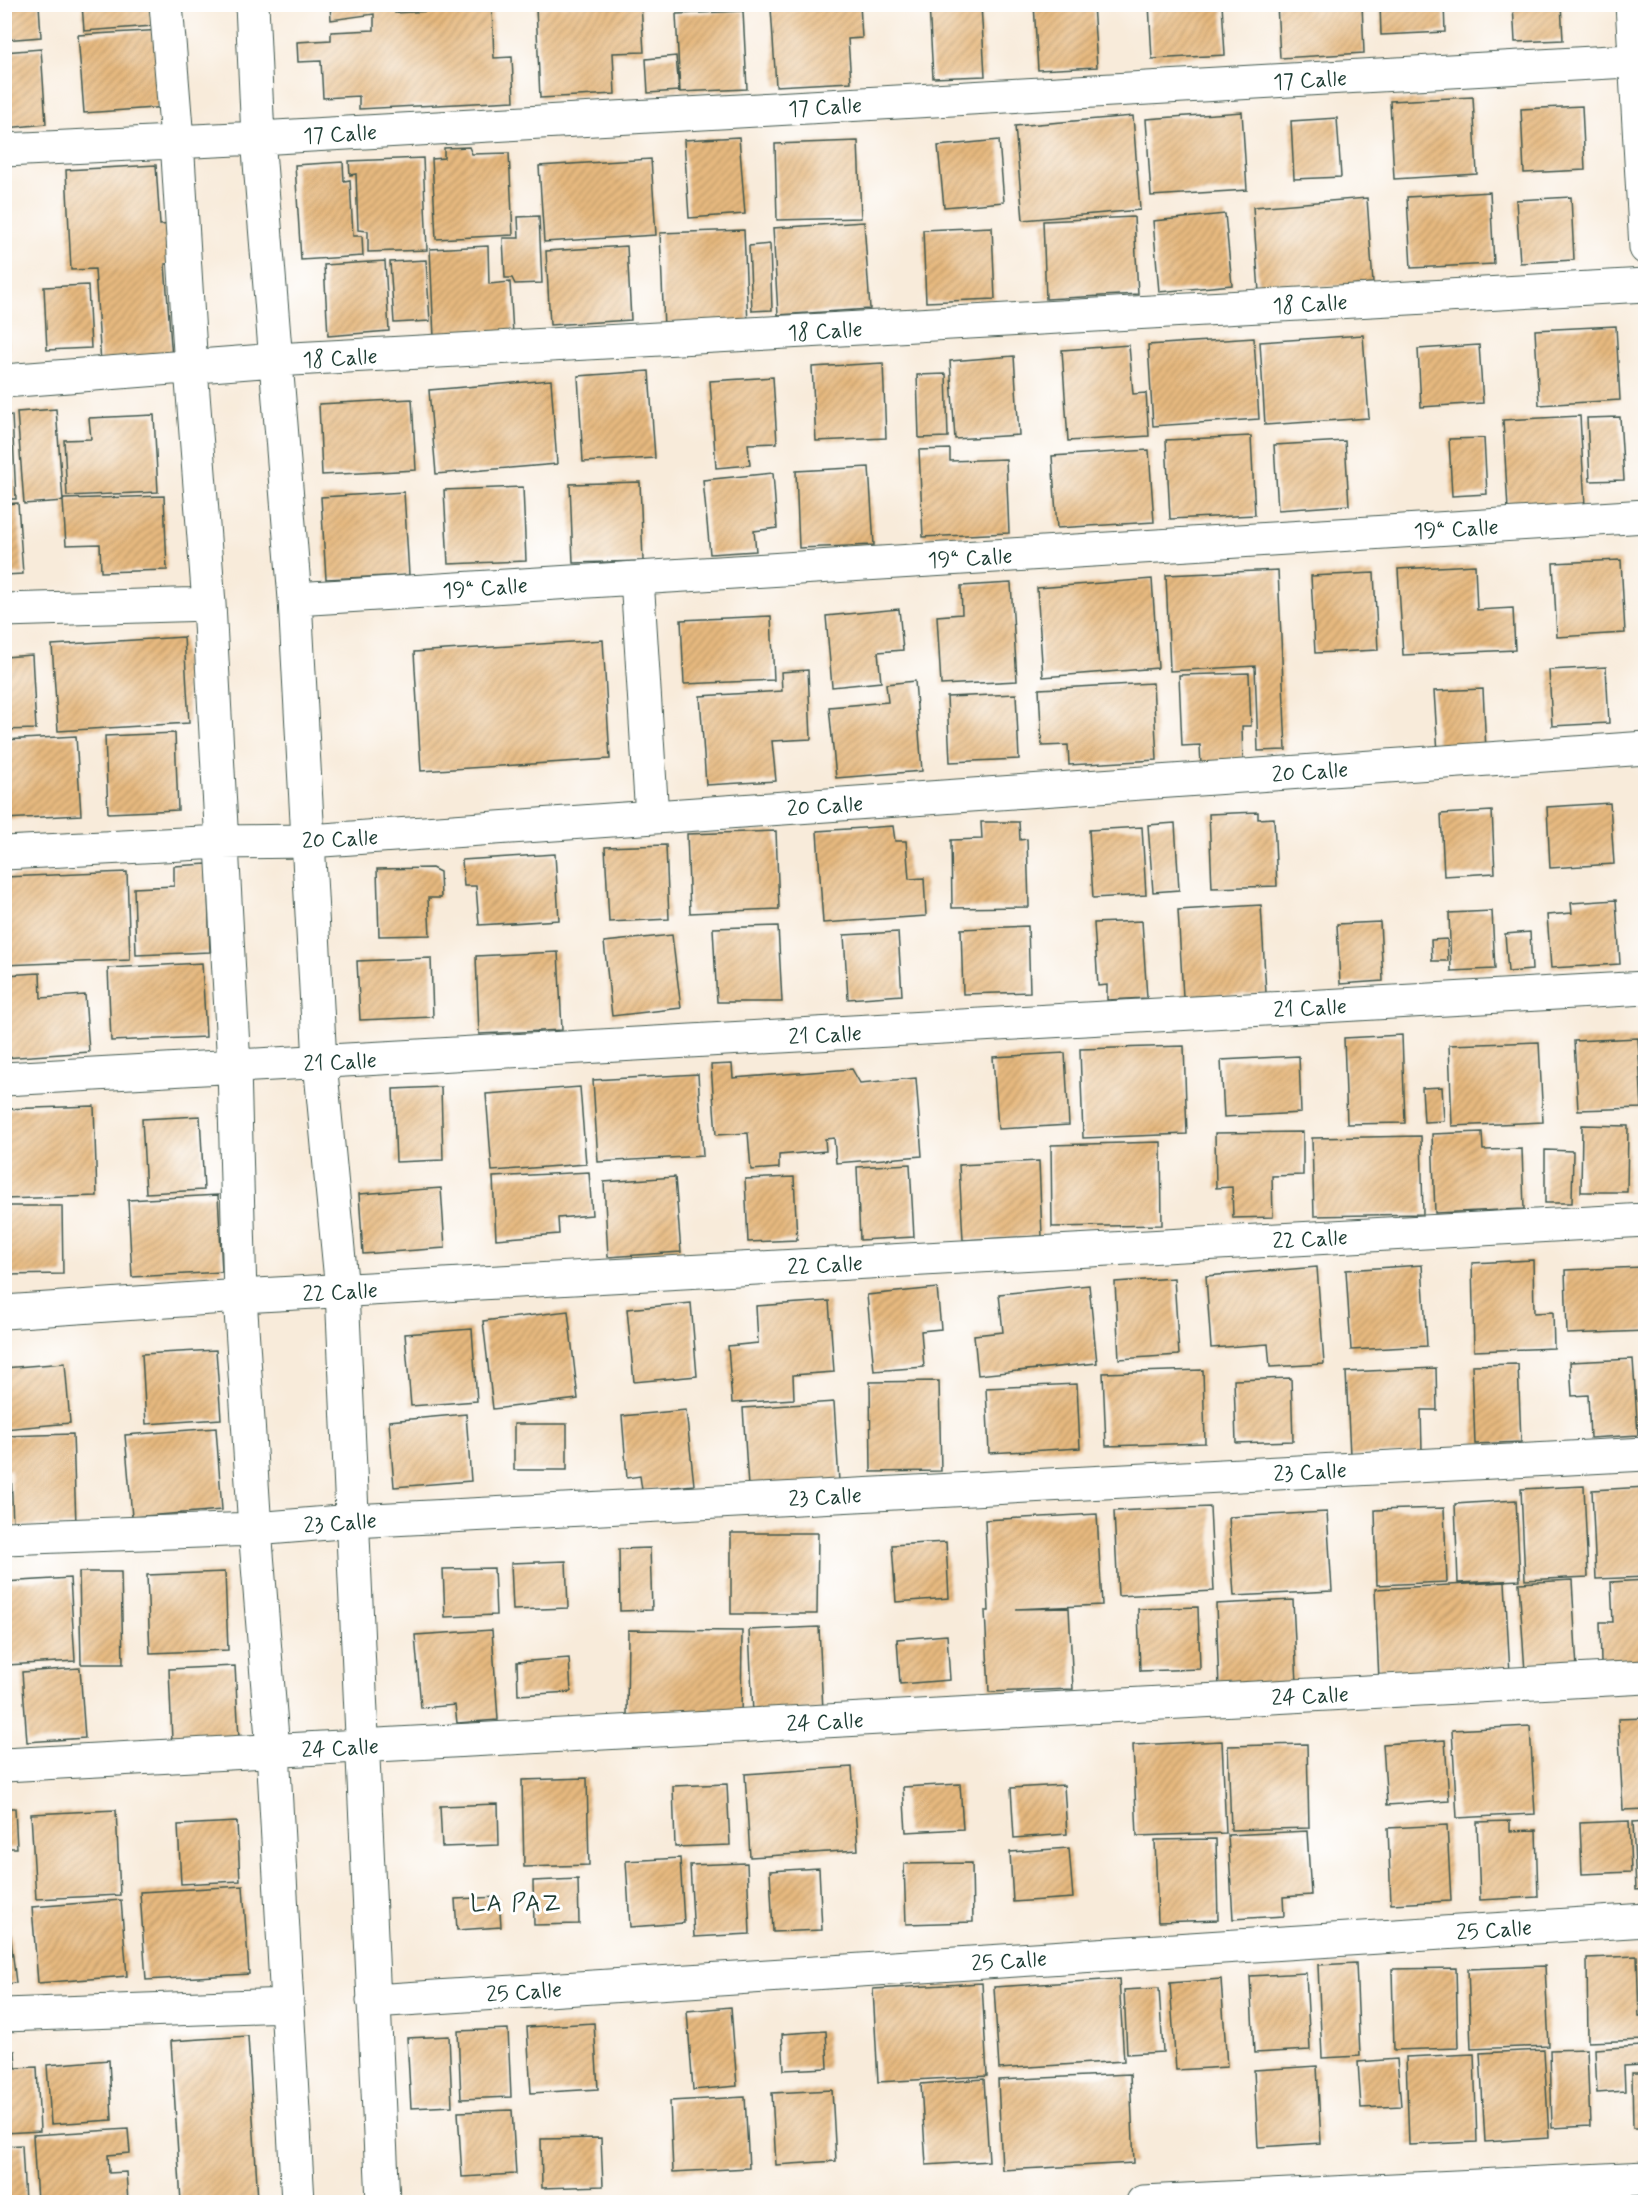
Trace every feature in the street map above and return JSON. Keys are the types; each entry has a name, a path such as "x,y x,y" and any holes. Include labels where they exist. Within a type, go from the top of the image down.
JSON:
{"street":[{"path":"166,4 177,140 190,368 209,604 234,1067 240,1296 255,1529 273,1750 298,2202"},
{"path":"252,4 258,138 295,598 320,1062 342,1291 383,2202"},
{"path":"1632,4 1640,60 1646,248"},
{"name":"17 Calle","path":"4,150 177,140 258,138 1640,60"},
{"name":"18 Calle","path":"4,381 275,360 1646,285"},
{"name":"19ª Calle","path":"295,598 1646,516"},
{"path":"637,578 652,817"},
{"path":"4,610 209,604"},
{"name":"20 Calle","path":"4,853 222,842 309,841 1646,748"},
{"name":"21 Calle","path":"4,1078 1646,988"},
{"name":"22 Calle","path":"4,1312 240,1296 1646,1220"},
{"name":"23 Calle","path":"4,1538 255,1529 353,1521 1646,1454"},
{"name":"24 Calle","path":"4,1765 1646,1677"},
{"name":"25 Calle","path":"373,2001 1646,1920"},
{"path":"4,2015 287,2005"},
{"path":"1143,2202 1646,2178"}],"building":[{"path":"4,4 39,4 41,37 4,40"},
{"path":"82,4 151,4 153,26 84,31"},
{"path":"330,4 395,4 395,13 492,8 494,58 512,57 514,101 359,109 359,96 323,98 321,61 298,62 297,42 331,40 331,32 374,30 374,14 331,20"},
{"path":"641,4 644,52 613,53 615,94 540,98 536,7"},
{"path":"860,4 862,38 848,39 851,82 776,86 771,8"},
{"path":"929,4 981,4 985,76 933,78"},
{"path":"1034,4 1093,4 1097,67 1038,70"},
{"path":"1149,4 1222,4 1225,55 1152,59"},
{"path":"1277,4 1362,4 1364,53 1280,58"},
{"path":"1380,4 1444,4 1445,32 1381,35"},
{"path":"1513,4 1561,4 1563,40 1515,42"},
{"path":"743,11 747,89 680,92 676,14"},
{"path":"163,30 167,107 84,113 78,35"},
{"path":"41,49 46,124 7,128 4,52"},
{"path":"676,56 679,91 648,93 646,59"},
{"path":"1473,97 1477,174 1394,179 1390,101"},
{"path":"1582,106 1585,170 1524,173 1521,109"},
{"path":"1242,112 1247,190 1151,196 1146,119"},
{"path":"1133,116 1140,210 1023,220 1015,126"},
{"path":"1337,118 1341,177 1294,179 1291,121"},
{"path":"739,137 745,214 689,218 684,140"},
{"path":"999,140 1004,202 944,207 938,146"},
{"path":"858,141 861,218 777,220 775,144"},
{"path":"469,147 472,154 509,153 513,235 436,239 432,159 444,158 444,148"},
{"path":"423,158 427,250 368,252 368,231 358,230 356,174 350,175 349,161"},
{"path":"651,159 656,235 544,242 539,166"},
{"path":"343,162 344,181 350,180 353,236 362,236 363,256 301,260 295,165"},
{"path":"156,165 160,225 178,224 180,264 165,264 172,359 101,364 95,269 71,270 66,170"},
{"path":"1490,192 1494,264 1411,268 1407,197"},
{"path":"1571,197 1574,260 1520,263 1516,200"},
{"path":"1367,198 1373,283 1259,292 1253,207"},
{"path":"1225,214 1232,285 1159,292 1153,221"},
{"path":"539,216 542,283 515,284 512,278 505,278 503,238 519,238 518,217"},
{"path":"1134,217 1138,294 1046,299 1043,221"},
{"path":"864,222 870,309 778,315 773,228"},
{"path":"992,227 995,299 926,302 923,230"},
{"path":"744,230 748,325 664,328 660,233"},
{"path":"770,244 772,310 752,311 749,246"},
{"path":"488,246 489,284 510,282 513,334 434,338 430,249"},
{"path":"627,246 631,320 550,325 546,251"},
{"path":"426,260 430,321 394,323 390,262"},
{"path":"385,261 389,331 328,336 324,265"},
{"path":"4,283 6,283 9,349 4,349"},
{"path":"88,285 91,348 47,350 44,287"},
{"path":"1616,326 1620,400 1539,405 1535,330"},
{"path":"1363,335 1369,418 1265,425 1260,342"},
{"path":"1254,338 1259,419 1153,426 1148,345"},
{"path":"1129,345 1133,394 1146,393 1149,436 1068,441 1062,350"},
{"path":"1479,345 1483,403 1421,407 1418,349"},
{"path":"1014,356 1019,435 955,439 950,361"},
{"path":"883,363 886,438 816,441 812,367"},
{"path":"649,371 655,458 583,462 578,376"},
{"path":"946,374 948,437 919,438 917,375"},
{"path":"773,377 777,443 748,444 750,465 716,468 710,381"},
{"path":"551,380 557,464 436,474 429,390"},
{"path":"412,399 416,470 322,475 319,404"},
{"path":"56,409 63,501 24,504 17,412"},
{"path":"12,415 16,499 4,499 4,416"},
{"path":"154,415 158,492 67,496 64,440 91,439 89,418"},
{"path":"1580,416 1585,506 1508,510 1503,420"},
{"path":"1620,417 1624,480 1590,481 1587,418"},
{"path":"1251,436 1255,515 1170,519 1166,440"},
{"path":"1484,438 1487,494 1452,496 1449,439"},
{"path":"1345,441 1349,505 1278,510 1274,445"},
{"path":"950,449 950,461 1006,459 1009,533 923,537 919,450"},
{"path":"1149,450 1154,522 1057,528 1052,456"},
{"path":"869,467 874,545 799,548 796,471"},
{"path":"773,473 777,528 754,531 756,551 710,554 703,480"},
{"path":"640,482 643,561 573,563 570,484"},
{"path":"523,487 526,561 448,564 444,490"},
{"path":"404,492 409,575 326,579 321,497"},
{"path":"164,496 167,570 101,572 100,544 66,545 64,499"},
{"path":"18,503 23,574 4,575 4,504"},
{"path":"1621,560 1625,633 1557,637 1553,563"},
{"path":"1475,565 1477,610 1513,608 1515,650 1403,655 1398,569"},
{"path":"1278,570 1286,750 1258,751 1255,666 1170,671 1166,575"},
{"path":"1374,573 1378,650 1315,653 1311,576"},
{"path":"1152,579 1158,668 1043,677 1037,588"},
{"path":"1011,583 1017,681 941,685 937,616 962,614 961,586"},
{"path":"899,609 903,650 878,652 881,682 832,687 826,616"},
{"path":"771,616 774,680 684,684 681,620"},
{"path":"184,637 189,723 58,731 52,645"},
{"path":"603,640 610,759 421,771 414,652"},
{"path":"32,655 36,729 4,730 4,657"},
{"path":"1606,667 1609,723 1552,726 1549,670"},
{"path":"808,670 811,739 772,741 776,781 706,785 700,696 782,691 781,672"},
{"path":"1249,673 1251,726 1242,726 1243,764 1201,766 1200,745 1182,746 1179,675"},
{"path":"915,681 922,771 836,778 829,707 888,702 886,684"},
{"path":"1153,683 1157,760 1069,765 1068,745 1042,746 1039,689"},
{"path":"1483,689 1486,750 1438,753 1434,691"},
{"path":"1016,694 1019,759 950,762 947,697"},
{"path":"175,733 178,810 108,813 105,736"},
{"path":"76,736 81,815 4,819 4,740"},
{"path":"1610,803 1614,864 1550,868 1547,807"},
{"path":"1492,811 1495,873 1444,876 1441,814"},
{"path":"1258,812 1258,819 1274,818 1277,886 1212,888 1209,814"},
{"path":"981,822 1019,822 1020,840 1027,839 1029,907 952,908 951,840 982,839"},
{"path":"1175,823 1179,890 1153,892 1148,825"},
{"path":"893,826 895,841 906,841 909,879 924,878 926,916 823,923 817,831"},
{"path":"1142,827 1146,895 1093,898 1089,830"},
{"path":"776,831 779,909 690,913 687,834"},
{"path":"666,845 669,919 609,922 605,847"},
{"path":"555,854 559,920 479,925 476,886 464,886 462,860"},
{"path":"207,864 210,952 136,955 134,888 174,886 174,866"},
{"path":"432,868 440,872 441,898 428,898 430,935 379,936 377,869"},
{"path":"127,872 130,960 4,965 4,877"},
{"path":"1616,900 1620,964 1551,968 1547,915 1572,913 1571,903"},
{"path":"1261,905 1266,993 1183,997 1178,910"},
{"path":"1492,911 1495,969 1451,971 1449,913"},
{"path":"1142,921 1147,998 1107,1000 1107,985 1098,986 1094,923"},
{"path":"1380,922 1383,981 1340,984 1337,924"},
{"path":"778,926 782,1002 717,1002 713,928"},
{"path":"1028,926 1030,992 963,994 961,929"},
{"path":"898,932 902,995 848,999 844,935"},
{"path":"1530,932 1532,970 1508,972 1505,934"},
{"path":"672,935 681,1008 612,1016 604,942"},
{"path":"1447,939 1448,961 1432,961 1431,940"},
{"path":"558,952 562,1030 479,1034 476,956"},
{"path":"431,958 433,1017 360,1020 357,961"},
{"path":"202,963 206,1037 111,1041 108,968"},
{"path":"40,973 41,998 85,995 89,1052 4,1058 4,975"},
{"path":"1402,1035 1405,1123 1347,1124 1344,1038"},
{"path":"1638,1038 1642,1108 1578,1110 1574,1041"},
{"path":"1539,1042 1543,1122 1452,1126 1449,1045"},
{"path":"1184,1046 1187,1134 1083,1138 1080,1049"},
{"path":"1065,1053 1069,1125 998,1129 993,1057"},
{"path":"1299,1056 1301,1113 1224,1117 1221,1060"},
{"path":"732,1064 733,1078 852,1069 860,1083 916,1078 922,1156 836,1163 834,1138 825,1139 826,1151 779,1155 779,1168 751,1170 748,1133 716,1135 711,1065"},
{"path":"698,1074 703,1156 598,1162 593,1080"},
{"path":"441,1087 443,1160 396,1162 393,1089"},
{"path":"580,1087 586,1164 492,1171 486,1094"},
{"path":"1442,1087 1444,1121 1424,1122 1422,1088"},
{"path":"94,1106 97,1196 4,1199 4,1109"},
{"path":"200,1116 204,1190 146,1193 142,1119"},
{"path":"1582,1125 1628,1126 1627,1192 1581,1192"},
{"path":"1303,1132 1303,1175 1272,1176 1273,1217 1233,1218 1232,1187 1216,1188 1215,1133"},
{"path":"1482,1132 1483,1150 1522,1149 1524,1209 1435,1213 1432,1134"},
{"path":"1421,1136 1423,1214 1314,1216 1312,1138"},
{"path":"1161,1142 1162,1225 1052,1227 1051,1145"},
{"path":"1545,1150 1573,1151 1572,1203 1545,1203"},
{"path":"1039,1161 1042,1236 963,1240 959,1165"},
{"path":"910,1164 914,1237 860,1240 857,1167"},
{"path":"589,1172 592,1215 558,1218 559,1234 496,1239 493,1177"},
{"path":"675,1177 681,1252 608,1257 604,1182"},
{"path":"794,1177 797,1240 748,1242 745,1179"},
{"path":"441,1188 445,1248 363,1254 359,1194"},
{"path":"218,1195 222,1272 132,1277 128,1200"},
{"path":"4,1206 62,1206 63,1274 4,1275"},
{"path":"1533,1260 1534,1313 1553,1312 1554,1348 1474,1351 1472,1263"},
{"path":"1422,1265 1427,1346 1351,1350 1346,1270"},
{"path":"1317,1267 1324,1364 1270,1367 1268,1344 1211,1348 1206,1276"},
{"path":"1643,1267 1646,1331 1567,1334 1565,1270"},
{"path":"1174,1278 1179,1355 1119,1359 1115,1282"},
{"path":"1089,1285 1097,1363 978,1375 974,1335 1003,1332 999,1294"},
{"path":"937,1288 941,1329 921,1331 924,1367 874,1371 867,1295"},
{"path":"829,1301 834,1372 793,1375 794,1399 732,1403 728,1346 758,1343 756,1306"},
{"path":"691,1303 697,1376 634,1382 627,1309"},
{"path":"568,1311 578,1399 493,1409 483,1321"},
{"path":"472,1329 477,1401 411,1406 405,1334"},
{"path":"216,1350 221,1419 146,1424 142,1354"},
{"path":"1633,1359 1638,1435 1590,1438 1588,1395 1572,1396 1570,1362"},
{"path":"65,1363 70,1423 4,1429 4,1368"},
{"path":"1518,1364 1521,1442 1475,1444 1472,1365"},
{"path":"1436,1368 1437,1410 1421,1410 1422,1452 1350,1455 1346,1372"},
{"path":"1203,1370 1205,1443 1106,1446 1103,1373"},
{"path":"1291,1378 1293,1441 1236,1443 1234,1380"},
{"path":"939,1381 941,1471 871,1472 870,1382"},
{"path":"1077,1384 1080,1448 989,1453 986,1388"},
{"path":"834,1402 839,1482 748,1487 743,1408"},
{"path":"686,1410 694,1485 642,1490 640,1476 627,1478 622,1416"},
{"path":"466,1414 471,1481 394,1487 389,1421"},
{"path":"514,1424 567,1424 567,1470 514,1470"},
{"path":"216,1428 222,1510 132,1517 125,1435"},
{"path":"73,1434 76,1525 13,1526 11,1470 4,1470 4,1436"},
{"path":"1584,1486 1588,1577 1525,1580 1521,1489"},
{"path":"1646,1487 1646,1577 1596,1579 1592,1490"},
{"path":"1516,1500 1520,1580 1458,1583 1455,1504"},
{"path":"1210,1507 1214,1591 1118,1596 1114,1511"},
{"path":"1444,1508 1447,1582 1377,1585 1375,1510"},
{"path":"1327,1512 1332,1591 1234,1596 1229,1517"},
{"path":"1097,1514 1102,1605 1016,1609 1069,1608 1073,1689 989,1692 985,1611 989,1611 985,1520"},
{"path":"731,1533 818,1533 817,1614 731,1614"},
{"path":"946,1542 949,1598 896,1602 892,1545"},
{"path":"650,1548 652,1610 620,1611 619,1549"},
{"path":"566,1561 568,1608 513,1610 511,1563"},
{"path":"494,1568 496,1615 445,1617 443,1569"},
{"path":"79,1572 121,1572 123,1664 81,1664"},
{"path":"225,1572 228,1650 150,1653 147,1575"},
{"path":"70,1578 75,1661 7,1665 4,1582"},
{"path":"1572,1580 1577,1670 1525,1672 1519,1583"},
{"path":"1646,1580 1646,1661 1601,1663 1600,1622 1613,1622 1611,1582"},
{"path":"1505,1582 1510,1674 1379,1681 1375,1589"},
{"path":"1293,1600 1297,1684 1219,1688 1216,1604"},
{"path":"1198,1607 1200,1669 1140,1671 1138,1609"},
{"path":"819,1627 823,1711 753,1714 749,1630"},
{"path":"492,1630 498,1720 457,1723 455,1705 421,1708 415,1635"},
{"path":"628,1630 742,1631 741,1720 627,1718"},
{"path":"947,1635 950,1680 900,1684 897,1639"},
{"path":"569,1658 571,1692 518,1695 517,1662"},
{"path":"235,1666 239,1738 172,1741 169,1669"},
{"path":"80,1668 85,1738 27,1742 22,1672"},
{"path":"1646,1718 1646,1809 1623,1810 1618,1719"},
{"path":"1530,1726 1535,1814 1457,1818 1452,1730"},
{"path":"1445,1740 1449,1801 1387,1805 1383,1744"},
{"path":"1222,1741 1226,1833 1137,1836 1133,1745"},
{"path":"1307,1744 1309,1828 1231,1830 1228,1746"},
{"path":"852,1767 858,1850 750,1857 745,1774"},
{"path":"587,1778 589,1865 524,1867 522,1780"},
{"path":"727,1784 730,1845 675,1847 673,1786"},
{"path":"960,1784 963,1829 906,1832 903,1787"},
{"path":"1064,1785 1067,1834 1014,1838 1011,1788"},
{"path":"498,1804 499,1845 442,1847 440,1806"},
{"path":"4,1808 15,1808 17,1848 4,1848"},
{"path":"116,1810 120,1895 36,1899 31,1814"},
{"path":"1510,1821 1510,1831 1536,1830 1538,1897 1480,1900 1477,1822"},
{"path":"1629,1821 1631,1872 1582,1874 1580,1823"},
{"path":"1646,1821 1646,1889 1636,1890 1633,1822"},
{"path":"237,1822 240,1881 181,1884 178,1825"},
{"path":"1447,1825 1451,1901 1391,1904 1388,1828"},
{"path":"1307,1831 1311,1895 1283,1897 1284,1916 1233,1919 1228,1835"},
{"path":"1216,1839 1218,1920 1158,1922 1155,1840"},
{"path":"1069,1848 1073,1898 1013,1902 1010,1852"},
{"path":"680,1858 684,1923 630,1927 626,1861"},
{"path":"747,1863 750,1934 694,1937 690,1865"},
{"path":"972,1863 973,1922 906,1924 904,1864"},
{"path":"4,1867 6,1867 9,1909 4,1909"},
{"path":"819,1868 822,1930 773,1932 770,1871"},
{"path":"578,1879 579,1924 534,1925 533,1881"},
{"path":"243,1886 249,1974 146,1980 140,1892"},
{"path":"499,1897 501,1927 457,1930 455,1899"},
{"path":"121,1900 127,1976 38,1983 32,1907"},
{"path":"4,1914 8,1914 16,1983 4,1984"},
{"path":"1637,1956 1639,2016 1646,2016 1646,2040 1588,2042 1587,1958"},
{"path":"1356,1963 1360,2056 1322,2058 1318,1965"},
{"path":"1545,1966 1549,2046 1471,2049 1468,1969"},
{"path":"1456,1968 1458,2048 1394,2050 1392,1969"},
{"path":"1306,1973 1310,2050 1254,2053 1250,1976"},
{"path":"1119,1979 1124,2061 999,2069 994,1987"},
{"path":"1221,1979 1227,2067 1176,2070 1170,1983"},
{"path":"982,1983 987,2076 878,2082 873,1989"},
{"path":"1159,1988 1163,2052 1127,2054 1124,1990"},
{"path":"731,2007 737,2086 693,2090 687,2011"},
{"path":"594,2023 598,2089 531,2093 527,2027"},
{"path":"508,2029 511,2097 461,2099 458,2031"},
{"path":"826,2031 828,2068 784,2070 782,2034"},
{"path":"248,2036 258,2200 181,2202 171,2041"},
{"path":"449,2036 452,2106 411,2108 407,2038"},
{"path":"1641,2046 1642,2065 1624,2066 1625,2091 1597,2093 1595,2049"},
{"path":"1587,2049 1590,2126 1552,2128 1550,2050"},
{"path":"1544,2050 1549,2138 1485,2142 1480,2053"},
{"path":"4,2051 15,2051 16,2068 37,2067 40,2131 4,2133"},
{"path":"1474,2054 1477,2142 1409,2145 1406,2057"},
{"path":"1397,2059 1401,2106 1361,2108 1358,2062"},
{"path":"109,2060 112,2120 51,2124 47,2065"},
{"path":"1317,2066 1321,2143 1258,2147 1254,2070"},
{"path":"1632,2073 1646,2073 1646,2128 1633,2128"},
{"path":"1130,2074 1134,2163 1002,2170 998,2080"},
{"path":"984,2079 989,2161 926,2165 921,2084"},
{"path":"832,2090 836,2161 776,2165 772,2093"},
{"path":"745,2097 749,2168 673,2172 670,2101"},
{"path":"512,2110 516,2174 462,2177 458,2112"},
{"path":"128,2129 130,2153 108,2155 109,2173 126,2172 128,2202 37,2202 33,2135"},
{"path":"601,2138 603,2186 542,2188 541,2139"},
{"path":"22,2145 25,2202 4,2202 4,2146"}],"district":[{"name":"LA PAZ","path":"516,1903"}]}
